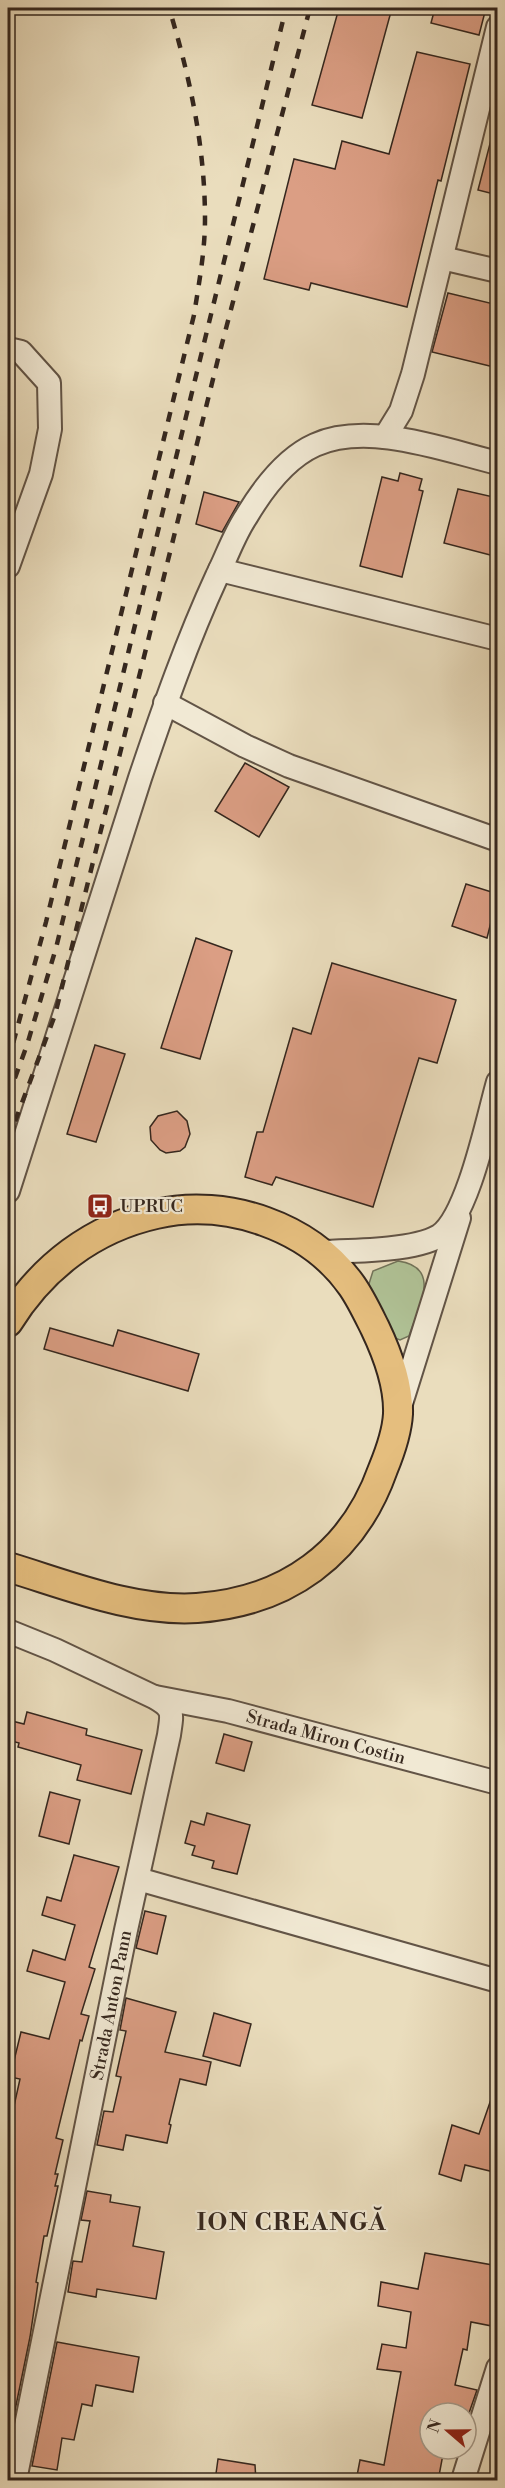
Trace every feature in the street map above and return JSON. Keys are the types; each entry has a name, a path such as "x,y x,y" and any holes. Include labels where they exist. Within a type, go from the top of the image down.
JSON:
{"main road":[{"path":"8,1322 45,1275 68,1253 91,1238 118,1225 154,1214 190,1209 215,1209 240,1214 290,1232 320,1252 352,1286 373,1324 390,1365 398,1412 396,1432 379,1482 345,1537 313,1568 295,1581 272,1592 218,1605 195,1608 168,1606 115,1599 8,1568"}],"street":[{"path":"385,437 400,411 413,374 498,27"},
{"path":"442,258 498,271"},
{"path":"8,349 21,352 49,383 50,429 41,474 8,566"},
{"path":"8,1191 165,703 236,534 259,497 276,476 299,455 316,444 341,437 385,437 498,463"},
{"path":"220,570 498,639"},
{"path":"165,703 244,746 289,766 498,840"},
{"path":"398,1412 469,1185 498,1082"},
{"path":"320,1252 427,1241 440,1235 456,1217 469,1185"},
{"name":"Strada Anton Pann","path":"8,1631 154,1696 168,1705 172,1714 170,1736 138,1879 15,2481"},
{"name":"Strada Miron Costin","path":"154,1696 228,1711 498,1783"},
{"path":"138,1879 333,1937 498,1981"},
{"path":"463,2481 498,2368"}],"green space":[{"path":"398,1261 412,1265 420,1271 424,1280 421,1302 409,1336 400,1340 395,1338 368,1287 373,1271"}],"building":[{"path":"339,8 392,8 362,118 312,105"},
{"path":"435,8 486,8 479,35 431,23"},
{"path":"417,52 470,64 441,181 438,180 407,307 311,283 309,290 264,279 294,159 335,169 342,141 389,154"},
{"path":"492,136 498,136 498,195 478,190"},
{"path":"448,293 498,305 498,368 432,352"},
{"path":"400,473 422,479 419,490 423,491 402,577 360,566 382,477 398,481"},
{"path":"458,489 498,498 498,557 444,543"},
{"path":"204,492 239,502 222,532 196,524"},
{"path":"245,763 289,787 259,837 215,811"},
{"path":"466,884 498,894 487,938 452,926"},
{"path":"196,938 232,951 200,1059 161,1048"},
{"path":"332,963 456,1000 437,1063 419,1058 373,1207 276,1177 272,1185 245,1177 257,1132 263,1132 293,1028 311,1034"},
{"path":"95,1045 125,1054 96,1142 67,1134"},
{"path":"177,1111 187,1121 190,1134 185,1147 180,1151 166,1153 151,1140 150,1127 158,1116"},
{"path":"50,1328 113,1346 118,1330 199,1354 188,1391 44,1349"},
{"path":"27,1712 87,1729 86,1735 142,1750 131,1794 77,1780 81,1765 18,1747 19,1743 8,1740 8,1720 24,1724"},
{"path":"224,1734 252,1742 244,1771 216,1763"},
{"path":"50,1792 80,1800 69,1844 39,1836"},
{"path":"207,1813 250,1825 237,1874 212,1868 214,1861 192,1855 195,1846 185,1843 191,1821 204,1825"},
{"path":"74,1855 119,1867 89,1967 95,1969 81,2014 89,2016 82,2041 80,2040 56,2138 63,2140 55,2174 58,2174 55,2186 58,2186 47,2236 44,2236 30,2337 12,2425 8,2424 8,2133 20,2079 10,2077 21,2032 49,2039 65,1982 27,1971 33,1950 65,1960 75,1925 42,1915 47,1897 61,1901"},
{"path":"145,1911 166,1916 157,1954 136,1948"},
{"path":"126,1998 176,2012 165,2052 211,2062 206,2085 180,2079 169,2124 171,2125 167,2143 126,2135 123,2150 97,2145 104,2111 113,2112 121,2077 116,2076 126,2031 120,2030"},
{"path":"214,2013 251,2024 240,2066 203,2056"},
{"path":"495,2088 498,2089 498,2173 465,2165 461,2181 439,2174 452,2125 479,2134"},
{"path":"87,2191 111,2195 110,2202 140,2207 133,2246 164,2252 156,2299 97,2289 96,2297 68,2292 73,2261 82,2262 90,2221 81,2220"},
{"path":"425,2253 498,2266 498,2297 492,2326 471,2322 467,2350 463,2349 455,2385 477,2390 473,2401 418,2401 418,2461 442,2461 438,2481 356,2481 360,2460 384,2465 401,2372 377,2369 382,2344 406,2348 411,2312 378,2306 381,2282 418,2289"},
{"path":"57,2342 139,2357 133,2392 96,2385 92,2406 82,2404 74,2440 62,2438 57,2470 32,2466"},
{"path":"218,2459 255,2465 256,2481 215,2481"}],"railway":[{"path":"8,1062 46,922 194,315 200,279 205,231 202,165 190,86 169,8"},
{"path":"8,1097 27,1045 56,948 286,8"},
{"path":"8,1140 55,1015 218,359 310,8"}],"place":[{"name":"UPRUC","path":"100,1206"}],"district":[{"name":"ION CREANGĂ","path":"292,2222"}]}
